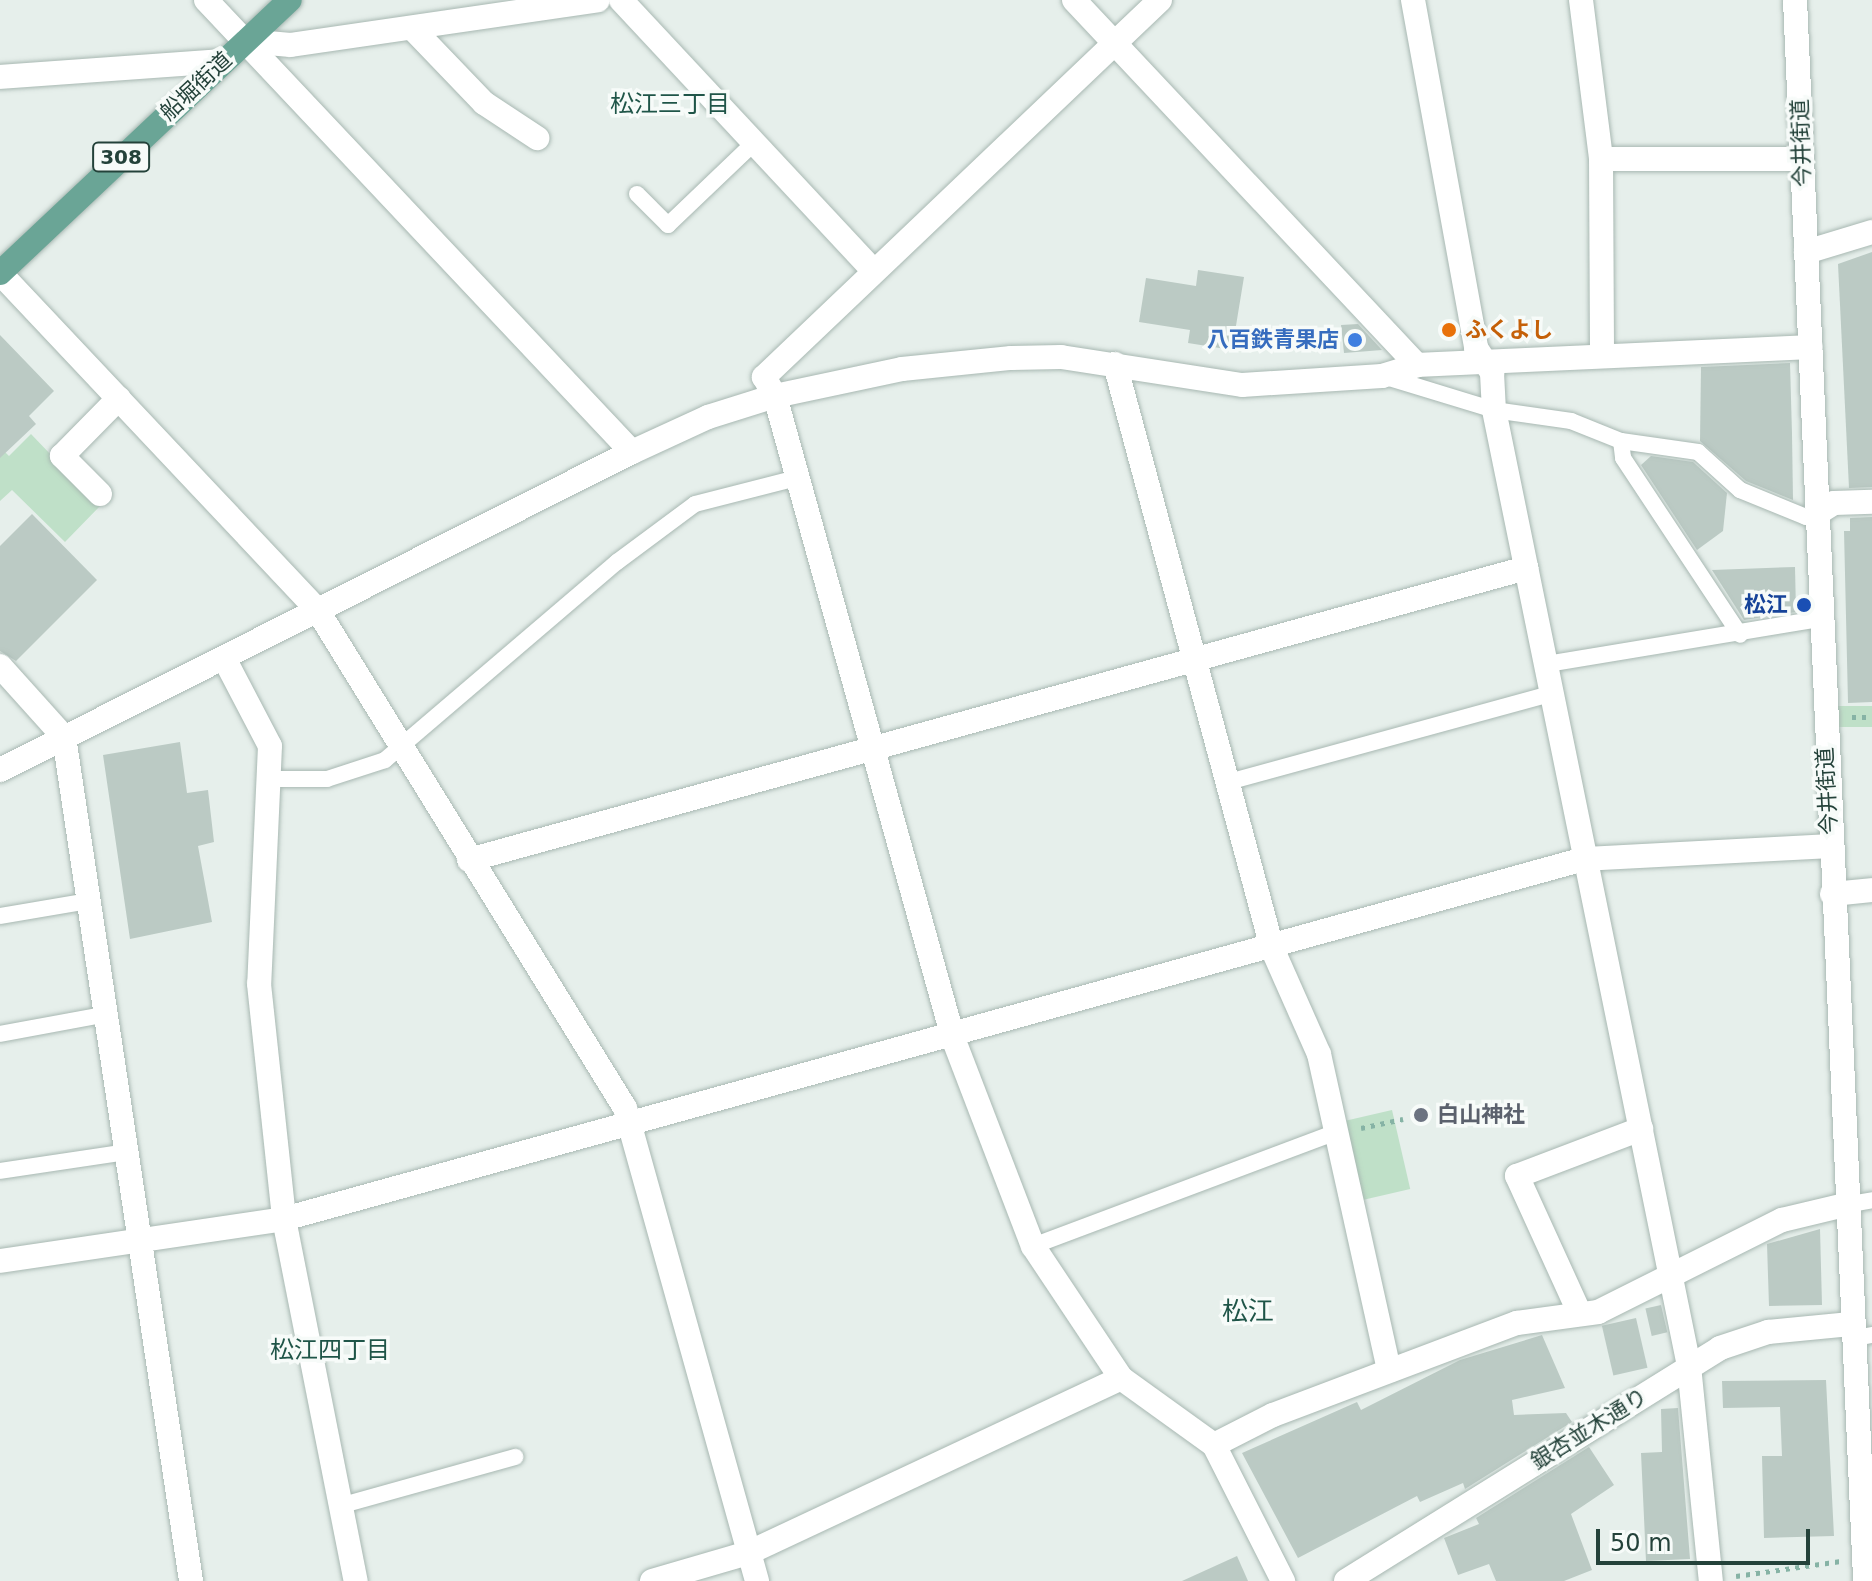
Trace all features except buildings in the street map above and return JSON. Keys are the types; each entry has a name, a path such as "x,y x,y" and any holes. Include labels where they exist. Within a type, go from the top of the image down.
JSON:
{"main road":[{"name":"船堀街道","path":"0,273 221,61 290,0"}],"street":[{"path":"206,0 632,452"},
{"path":"244,41 291,45 598,0"},
{"path":"621,0 873,270"},
{"path":"1074,0 1417,365"},
{"path":"1160,0 764,377 775,396 953,1038 1033,1246 1121,1378 1214,1445 1283,1581"},
{"path":"1413,0 1476,348 1487,362 1584,859 1689,1366 1710,1580"},
{"path":"1581,0 1601,159 1602,356"},
{"name":"今井街道","path":"1795,0 1821,511 1820,619 1845,1205 1858,1333 1867,1565"},
{"path":"412,28 484,103 537,138"},
{"path":"0,77 221,61"},
{"path":"1601,159 1802,159"},
{"path":"1806,252 1872,232"},
{"path":"0,273 318,611 630,1120 757,1581"},
{"path":"0,770 632,452 708,417 775,396 902,369 996,359 1061,357 1242,385 1382,376 1417,365 1811,347"},
{"path":"1115,364 1232,781 1272,948 1319,1054 1389,1370"},
{"path":"100,494 62,456 119,398"},
{"path":"1821,511 1834,503 1872,502"},
{"path":"469,860 1526,568"},
{"path":"224,658 270,746 259,984 284,1219 356,1581"},
{"path":"0,666 64,737 191,1581"},
{"path":"0,1261 284,1219 630,1120 953,1038 1584,859 1829,846"},
{"path":"1832,894 1872,890"},
{"path":"1580,1314 1517,1176 1641,1129"},
{"path":"1214,1445 1389,1370 1517,1323 1580,1314 1672,1276 1782,1220 1845,1205"},
{"name":"銀杏並木通り","path":"1346,1581 1689,1366 1745,1337 1858,1333"},
{"path":"652,1581 748,1553 1121,1378"}],"lane":[{"path":"637,194 668,225 755,142"},
{"path":"1382,376 1494,410 1571,421 1621,441 1698,452 1740,490 1806,517 1821,511"},
{"path":"1621,441 1623,458 1740,635"},
{"path":"269,779 327,779 385,760 617,562 695,504 796,478"},
{"path":"1547,664 1740,635 1820,619"},
{"path":"1232,781 1553,693"},
{"path":"0,916 89,901"},
{"path":"0,1034 108,1014"},
{"path":"1033,1246 1336,1132"},
{"path":"0,1171 127,1152"},
{"path":"1845,1205 1872,1200"},
{"path":"343,1505 515,1457"}],"path":[{"path":"1336,1132 1403,1119"},
{"path":"1710,1580 1867,1565"}],"green space":[{"path":"31,434 100,506 65,542 12,490 0,501 0,447 9,456"},
{"path":"1829,706 1872,706 1872,727 1829,727"},
{"path":"1392,1110 1410,1189 1361,1200 1342,1121"}],"place":[{"name":"ふくよし","path":"1449,330"},
{"name":"八百鉄青果店","path":"1355,340"},
{"name":"松江","path":"1804,605"},
{"name":"白山神社","path":"1421,1115"}],"district":[{"name":"松江三丁目","path":"670,105"},
{"name":"松江","path":"1248,1312"},
{"name":"松江四丁目","path":"330,1351"}]}
